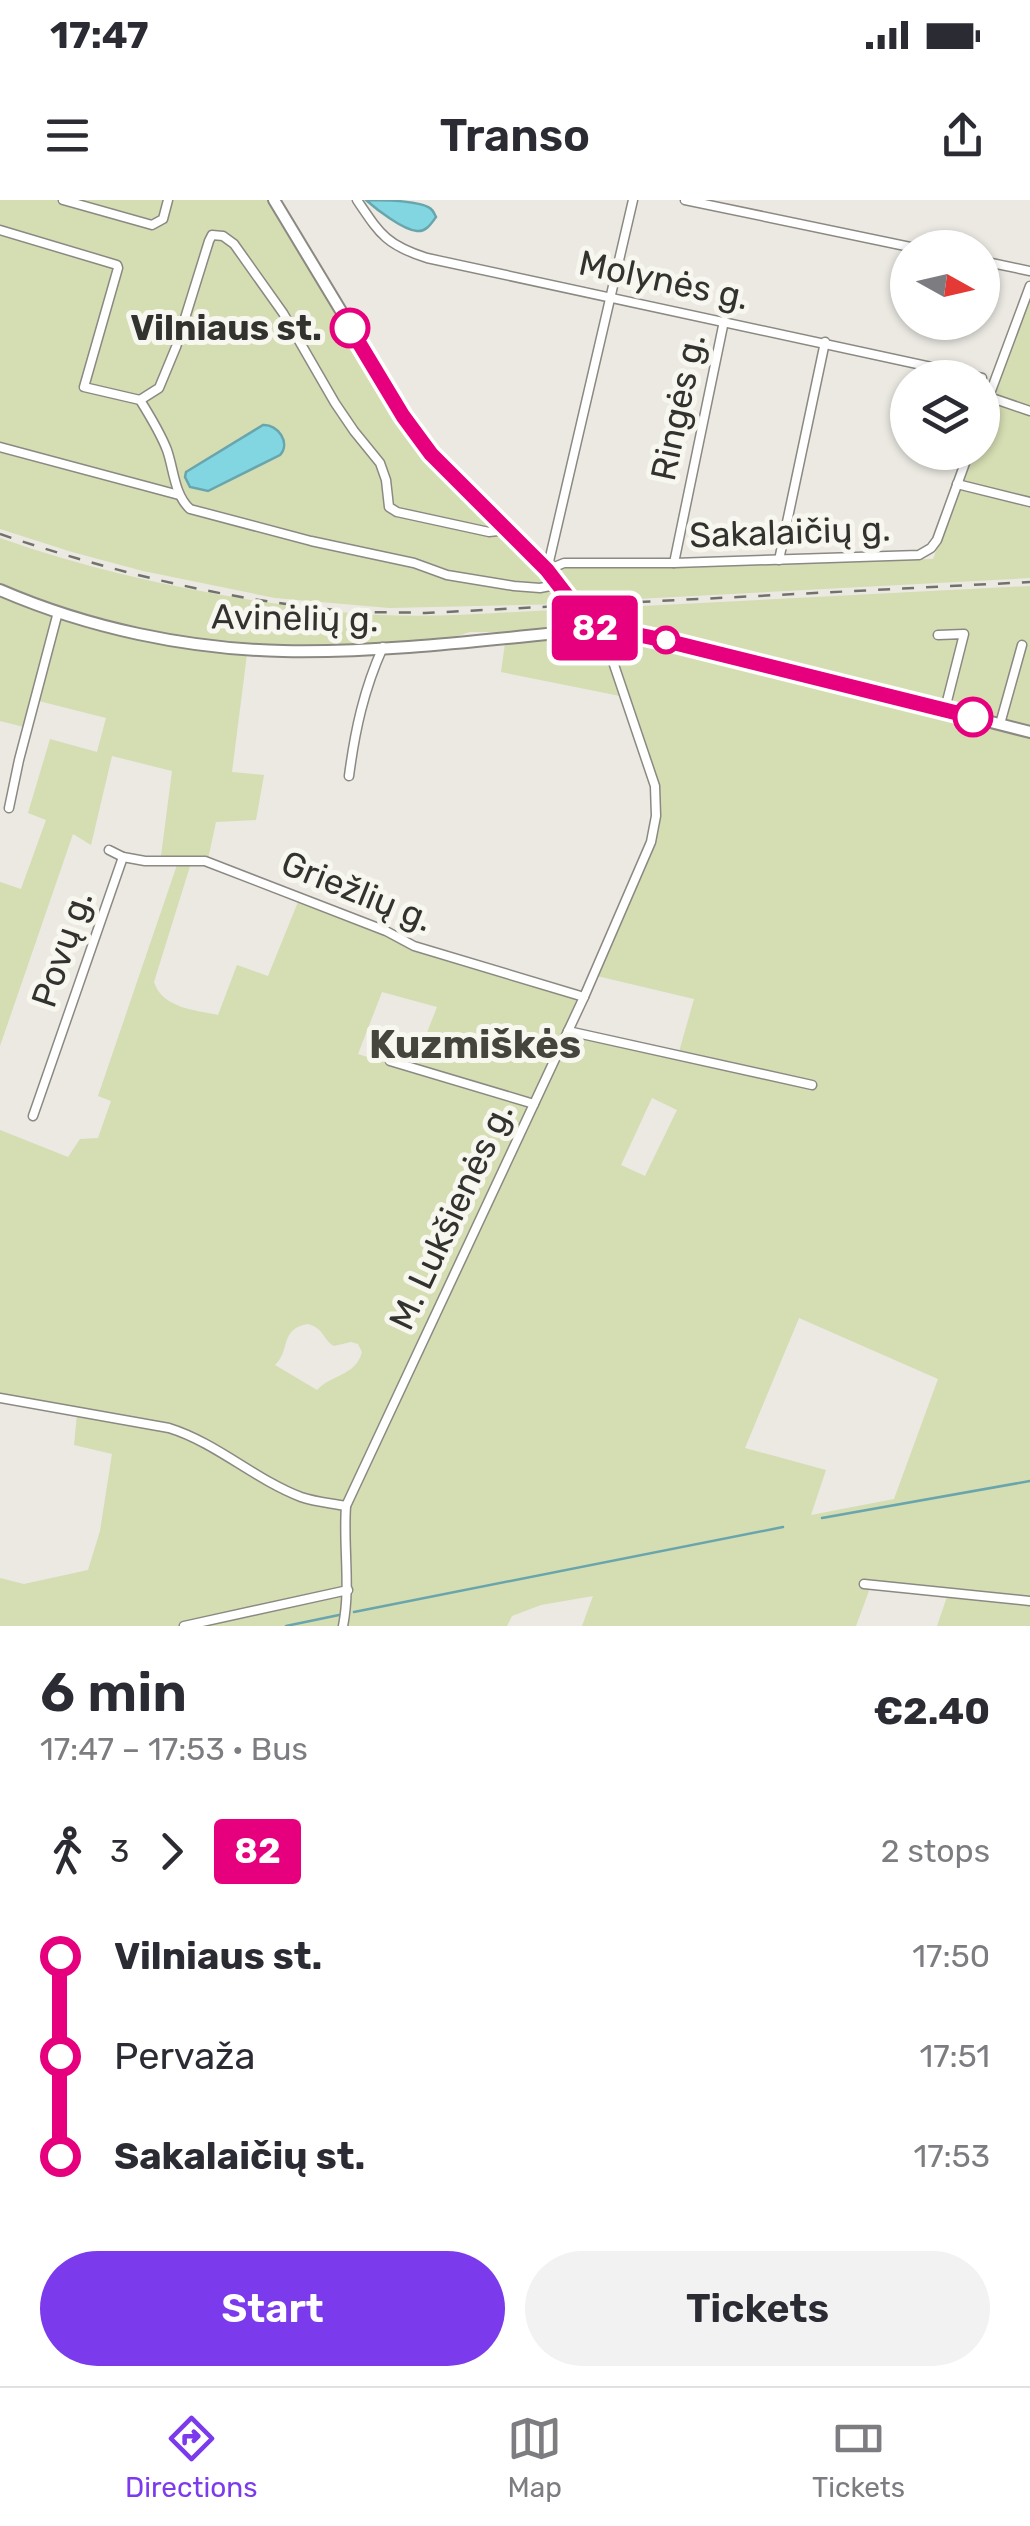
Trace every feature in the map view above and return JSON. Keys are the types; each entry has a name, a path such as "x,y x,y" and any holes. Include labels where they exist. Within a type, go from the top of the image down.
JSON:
{"main road":[{"path":"274,200 414,432 451,475 560,584 596,630"},
{"name":"Avinėlių g.","path":"0,590 126,631 189,643 280,651 383,648 620,631 1030,732"}],"street":[{"path":"63,200 152,225 162,219 168,200"},
{"name":"Molynės g.","path":"357,200 384,237 410,253 904,360"},
{"path":"547,570 632,200"},
{"path":"685,200 890,243"},
{"path":"0,230 117,265 84,387 140,400 159,430 179,494 187,507 447,574 514,586 540,588 560,584"},
{"path":"140,400 159,388 209,241 212,235 223,236 243,254 283,313 335,403 380,463 389,507 489,532 505,526"},
{"path":"1000,265 1030,271"},
{"path":"1000,367 1030,286"},
{"path":"1018,319 1030,322"},
{"name":"Ringės g.","path":"674,563 724,320"},
{"path":"779,560 825,342"},
{"path":"1000,400 1030,410"},
{"path":"0,447 179,494"},
{"name":"Sakalaičių g.","path":"547,570 564,563 910,556 928,551 937,540 963,470"},
{"path":"958,484 1030,502"},
{"path":"10,808 58,612"},
{"name":"M. Lukšienės g.","path":"344,1626 348,1590 346,1506 568,1032 651,842 655,786 608,647 596,630"},
{"path":"938,635 964,634 945,709"},
{"path":"1000,724 1022,646"},
{"path":"350,776 364,692 383,648"},
{"name":"Griežlių g.","path":"109,850 146,861 205,861 414,946 584,997"},
{"name":"Povų g.","path":"33,1116 123,857"},
{"path":"568,1032 812,1086"},
{"path":"390,1062 534,1104"},
{"path":"0,1398 170,1428 208,1444 292,1493 346,1506"},
{"path":"864,1584 1030,1601"},
{"path":"184,1626 348,1590"}],"green space":[{"path":"0,200 268,200 422,457 534,561 565,604 389,608 275,598 143,571 0,529"},
{"path":"1030,298 1030,578 580,602 561,578 560,570 565,567 933,559 967,470 1000,470 1000,380"},
{"path":"0,538 124,575 251,600 403,616 570,609 574,626 364,644 267,645 175,637 82,615 0,585"},
{"path":"1030,586 1030,728 736,652 704,640 606,622 585,609"},
{"path":"0,594 59,617 247,654 232,772 264,775 256,820 216,822 208,859 161,856 172,771 112,756 91,845 73,834 0,1046 0,882 21,889 46,820 28,813 50,739 97,752 106,718 31,699 24,727 0,721"},
{"path":"584,635 603,647 620,696 501,672 505,643"},
{"path":"612,637 694,651 1030,737 1030,1626 937,1626 950,1588 873,1580 856,1626 582,1626 593,1596 541,1605 512,1616 507,1626 347,1626 352,1589 350,1507 569,1036 677,1059 694,999 597,976 650,856 660,818 659,790","holes":["652,1098 677,1110 645,1176 621,1165","799,1318 938,1379 894,1499 811,1515 826,1470 745,1448"]},
{"path":"178,862 191,863 154,982 164,997 180,1006 218,1015 237,965 268,976 298,902 383,933 409,947 577,998 344,1499 345,1582 340,1626 0,1626 0,1578 24,1584 88,1570 100,1531 112,1454 74,1445 77,1415 0,1403 0,1130 68,1157 80,1139 98,1138 111,1101 98,1096","holes":["382,992 437,1007 412,1071 358,1054","308,1324 334,1346 351,1342 358,1344 362,1352 355,1366 317,1390 275,1365 293,1330"]}],"water":[{"path":"366,200 420,204 436,217 423,230 411,230"},
{"path":"263,425 281,435 284,445 280,455 208,491 190,487 186,472"}],"waterway":[{"path":"822,1518 1030,1481"},
{"path":"354,1612 783,1527"},
{"path":"286,1626 339,1615"}],"railway":[{"path":"0,534 172,583 260,600 357,612 425,613 1030,582"}],"bus line":[{"name":"82","path":"350,328 403,416 431,454 547,570 596,630 620,631 768,664 973,717"}],"place":[{"name":"Vilniaus st.","path":"350,328"}],"district":[{"name":"Kuzmiškės","path":"475,1044"}]}
